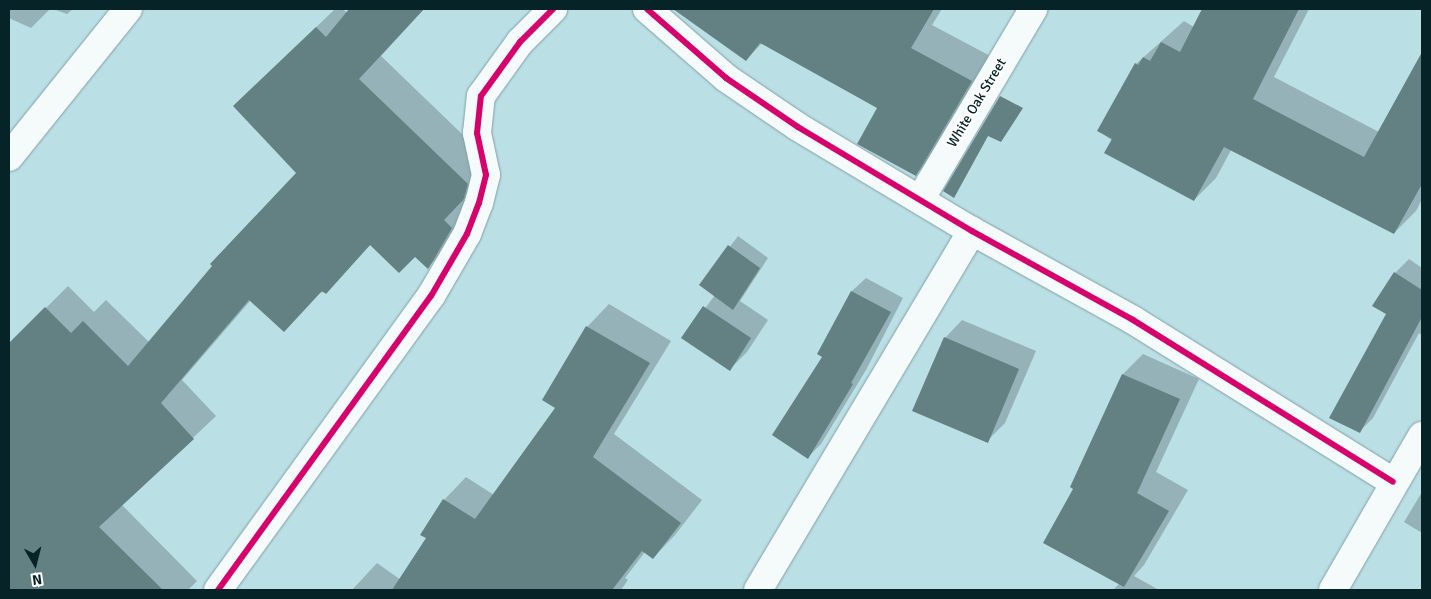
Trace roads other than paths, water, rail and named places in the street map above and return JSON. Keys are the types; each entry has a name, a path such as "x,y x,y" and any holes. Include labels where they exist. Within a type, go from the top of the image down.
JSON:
{"street":[{"path":"9,157 128,9"},
{"path":"218,590 440,280 467,234 486,175 477,133 481,96 520,42 553,9"},
{"path":"647,9 726,78 798,127 920,198 972,231 1133,320 1393,482"},
{"name":"White Oak Street","path":"920,198 1034,9"},
{"path":"758,590 972,231"},
{"path":"1333,590 1393,482 1422,436"}]}
